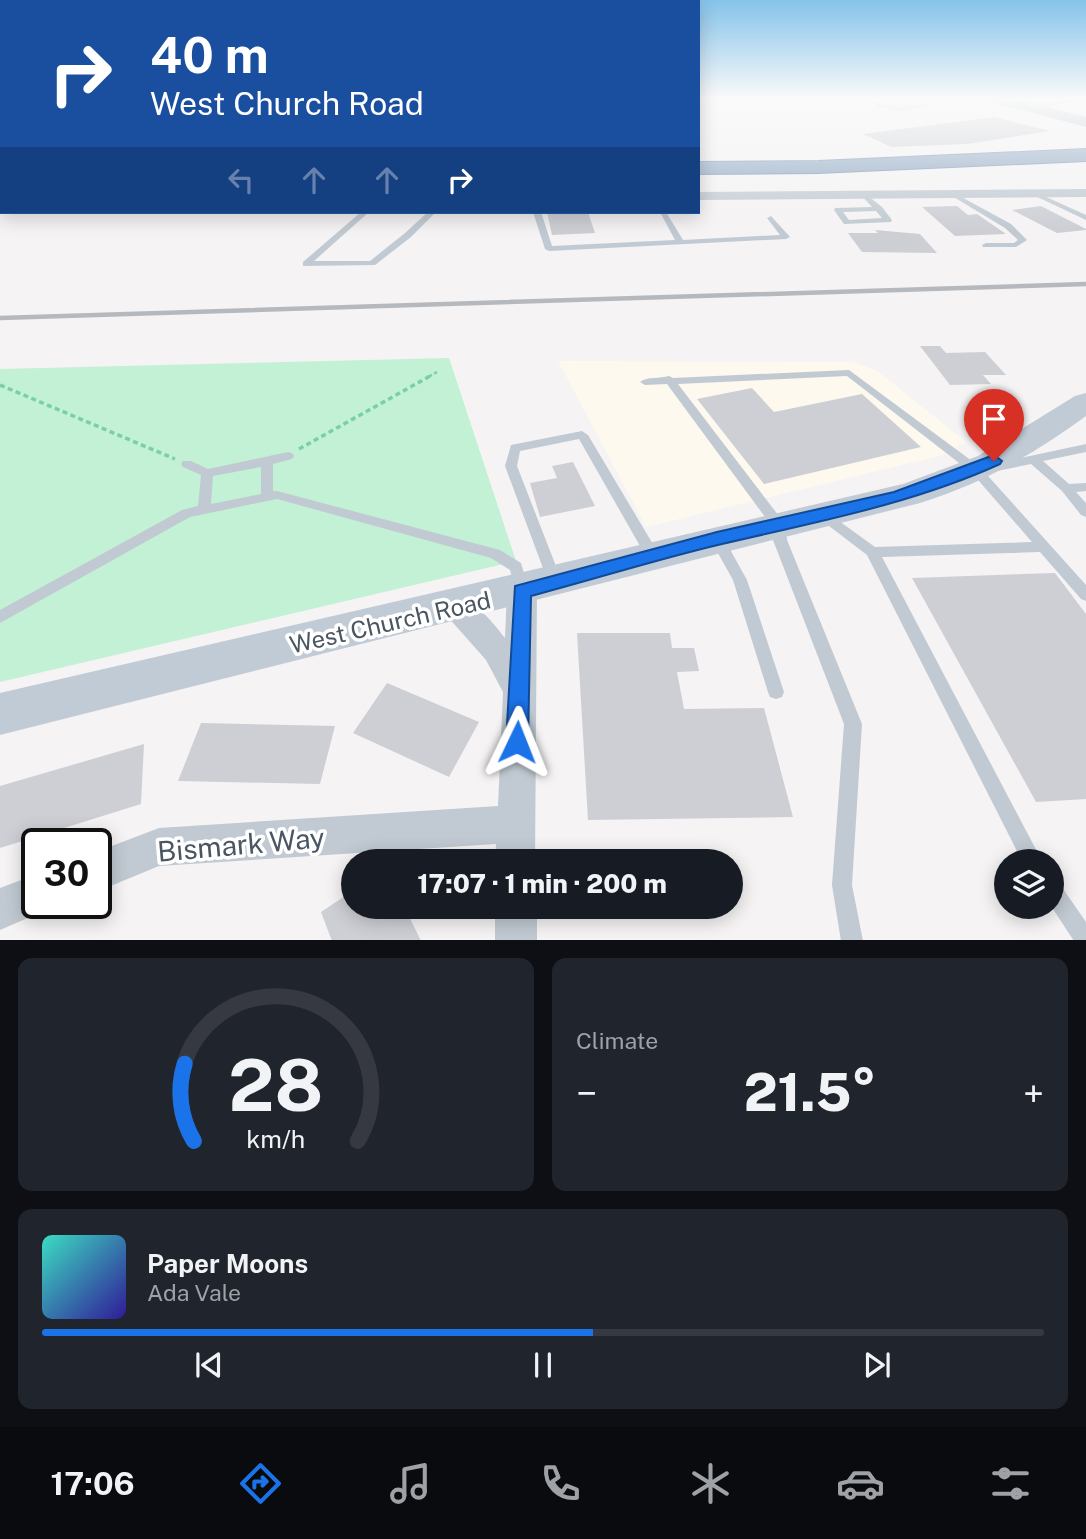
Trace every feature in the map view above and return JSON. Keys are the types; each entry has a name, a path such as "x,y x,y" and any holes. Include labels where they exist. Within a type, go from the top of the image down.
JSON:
{"highway":[{"path":"700,167 846,167 1086,155"},
{"path":"700,173 853,173 1086,164"}],"street":[{"path":"700,196 867,197 1086,193"},
{"name":"West Church Road","path":"0,714 538,587 717,539 896,497 976,470 1034,438 1086,402"},
{"path":"515,849 519,692 538,587"},
{"path":"454,607 489,637 505,658 519,692"},
{"name":"Bismark Way","path":"112,866 159,848 515,824"},
{"path":"0,909 21,900"},
{"path":"516,919 516,940"}],"lane":[{"path":"1033,193 1086,218"},
{"path":"954,195 1008,226 1023,240 1016,245 986,245"},
{"path":"867,197 878,209 888,220 847,222 838,210 878,209"},
{"path":"363,214 306,264 372,262 430,214"},
{"path":"538,214 549,249 786,237 771,218"},
{"path":"664,214 680,242"},
{"path":"645,382 849,373 976,470 1086,595"},
{"path":"669,379 778,524 780,540 853,724 842,885 852,940"},
{"path":"538,587 532,522 511,466 515,448 582,435 653,556"},
{"path":"976,470 1086,447"},
{"path":"187,464 207,473 288,456"},
{"path":"1034,460 1066,488 1086,512"},
{"path":"267,462 267,498"},
{"path":"204,510 207,473"},
{"path":"1066,488 1086,487"},
{"path":"0,617 187,513 277,495 495,554 516,567 538,587"},
{"path":"822,516 872,552 1026,849"},
{"path":"717,539 740,580 776,692"},
{"path":"872,552 1044,547"},
{"path":"1064,908 1086,940"}],"path":[{"path":"288,456 437,372"},
{"path":"0,385 187,464"}],"shaded area":[{"path":"558,361 852,362 876,370 966,442 939,456 646,527"}],"green space":[{"path":"449,358 516,561 0,682 0,369"}],"building":[{"path":"880,142 981,142 967,144 891,147"},
{"path":"957,206 968,215 977,214 1006,234 955,236 922,207"},
{"path":"1041,206 1086,230 1057,233 1012,210"},
{"path":"547,214 589,214 595,233 552,235"},
{"path":"875,230 920,234 937,253 862,252 848,233 878,233"},
{"path":"920,346 940,346 946,353 985,352 1006,375 983,375 991,384 950,385"},
{"path":"752,388 774,412 862,394 921,447 764,484 697,399"},
{"path":"573,462 595,506 540,517 530,483 557,478 552,466"},
{"path":"1055,573 1086,614 1086,799 1036,802 912,578"},
{"path":"577,633 670,633 672,648 694,648 699,671 677,672 684,709 764,708 793,817 588,820"},
{"path":"387,683 479,722 449,777 353,733"},
{"path":"201,723 335,726 320,784 178,781"},
{"path":"144,744 141,804 64,828 21,828 21,841 0,848 0,786"},
{"path":"341,899 341,919 410,919 421,940 332,940 321,912"}],"railway":[{"path":"0,318 1086,284"}],"route":[{"path":"517,742 522,592 717,539 896,497 940,484 994,461"}]}
